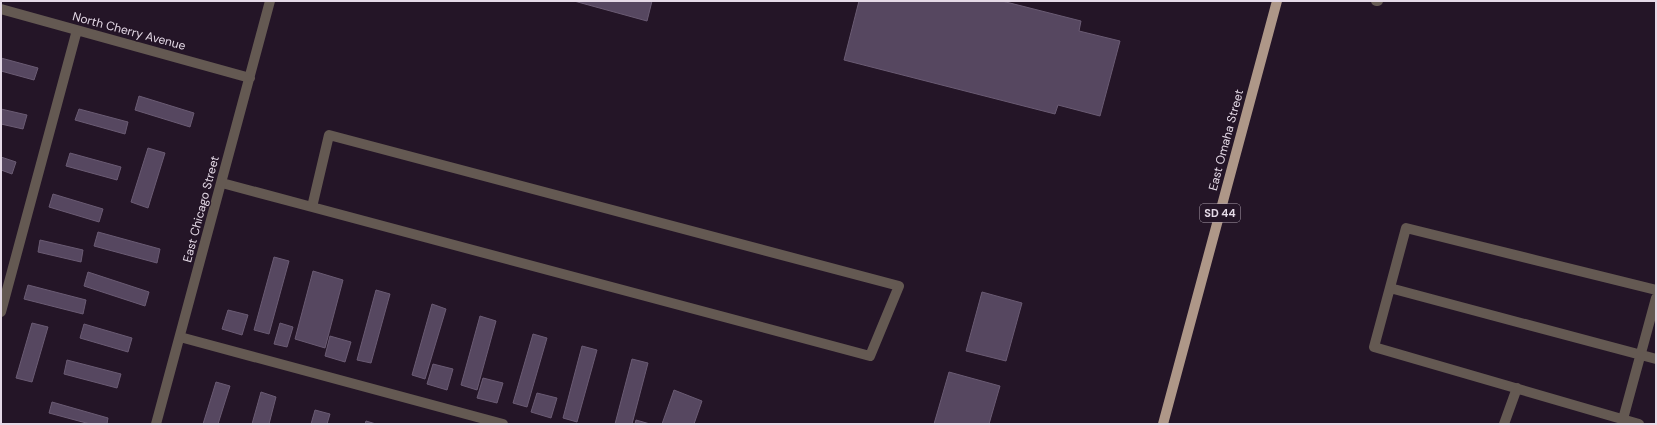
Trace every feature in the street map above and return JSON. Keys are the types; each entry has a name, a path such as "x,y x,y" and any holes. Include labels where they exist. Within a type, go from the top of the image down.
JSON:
{"main road":[{"name":"East Omaha Street","path":"1163,424 1277,1"}],"street":[{"name":"East Chicago Street","path":"156,424 270,1"},
{"name":"North Cherry Avenue","path":"1,9 250,78"},
{"path":"1,312 77,30"},
{"path":"222,182 312,207 870,356 899,286 329,135 312,207"},
{"path":"1639,424 1374,347 1406,228 1656,290"},
{"path":"1390,288 1656,359"},
{"path":"1622,419 1656,298"},
{"path":"180,336 503,424"},
{"path":"1504,424 1517,388"}],"building":[{"path":"574,1 652,1 647,21"},
{"path":"859,1 1002,1 1081,21 1079,31 1120,41 1100,116 1058,105 1055,114 844,60"},
{"path":"1,58 38,68 34,80 1,71"},
{"path":"139,96 194,113 190,127 135,110"},
{"path":"1,109 27,115 23,129 1,124"},
{"path":"79,109 128,122 125,134 75,120"},
{"path":"148,148 165,153 148,208 131,202"},
{"path":"70,153 121,167 117,180 66,166"},
{"path":"1,157 16,162 12,174 1,170"},
{"path":"53,194 103,209 99,222 49,207"},
{"path":"98,232 160,249 157,263 94,246"},
{"path":"40,240 83,250 81,262 38,252"},
{"path":"274,257 289,261 269,334 254,330"},
{"path":"313,271 343,280 325,348 295,339"},
{"path":"88,272 149,292 145,306 84,286"},
{"path":"28,285 86,300 83,314 24,299"},
{"path":"376,290 390,294 371,363 357,360"},
{"path":"982,292 1022,303 1006,361 966,351"},
{"path":"432,304 446,309 425,379 412,375"},
{"path":"228,310 248,315 242,335 222,329"},
{"path":"480,316 496,321 477,390 461,385"},
{"path":"32,323 48,327 32,382 16,378"},
{"path":"280,323 293,327 287,347 274,344"},
{"path":"84,324 132,338 128,352 80,338"},
{"path":"533,334 547,338 527,407 513,403"},
{"path":"330,336 351,342 345,362 325,356"},
{"path":"582,346 597,350 577,422 563,418"},
{"path":"632,359 648,363 632,424 615,424"},
{"path":"67,360 121,374 117,388 64,374"},
{"path":"433,364 453,369 447,390 427,384"},
{"path":"949,372 1000,386 989,424 934,424"},
{"path":"483,378 503,383 497,403 477,398"},
{"path":"216,382 230,386 218,424 203,424"},
{"path":"674,390 702,401 694,424 662,424"},
{"path":"261,392 276,397 269,424 252,424"},
{"path":"537,393 557,398 551,418 531,412"},
{"path":"52,402 108,418 107,424 90,424 49,413"},
{"path":"315,410 330,414 327,424 311,424"},
{"path":"636,420 650,424 635,424"},
{"path":"366,421 376,424 365,424"}]}
